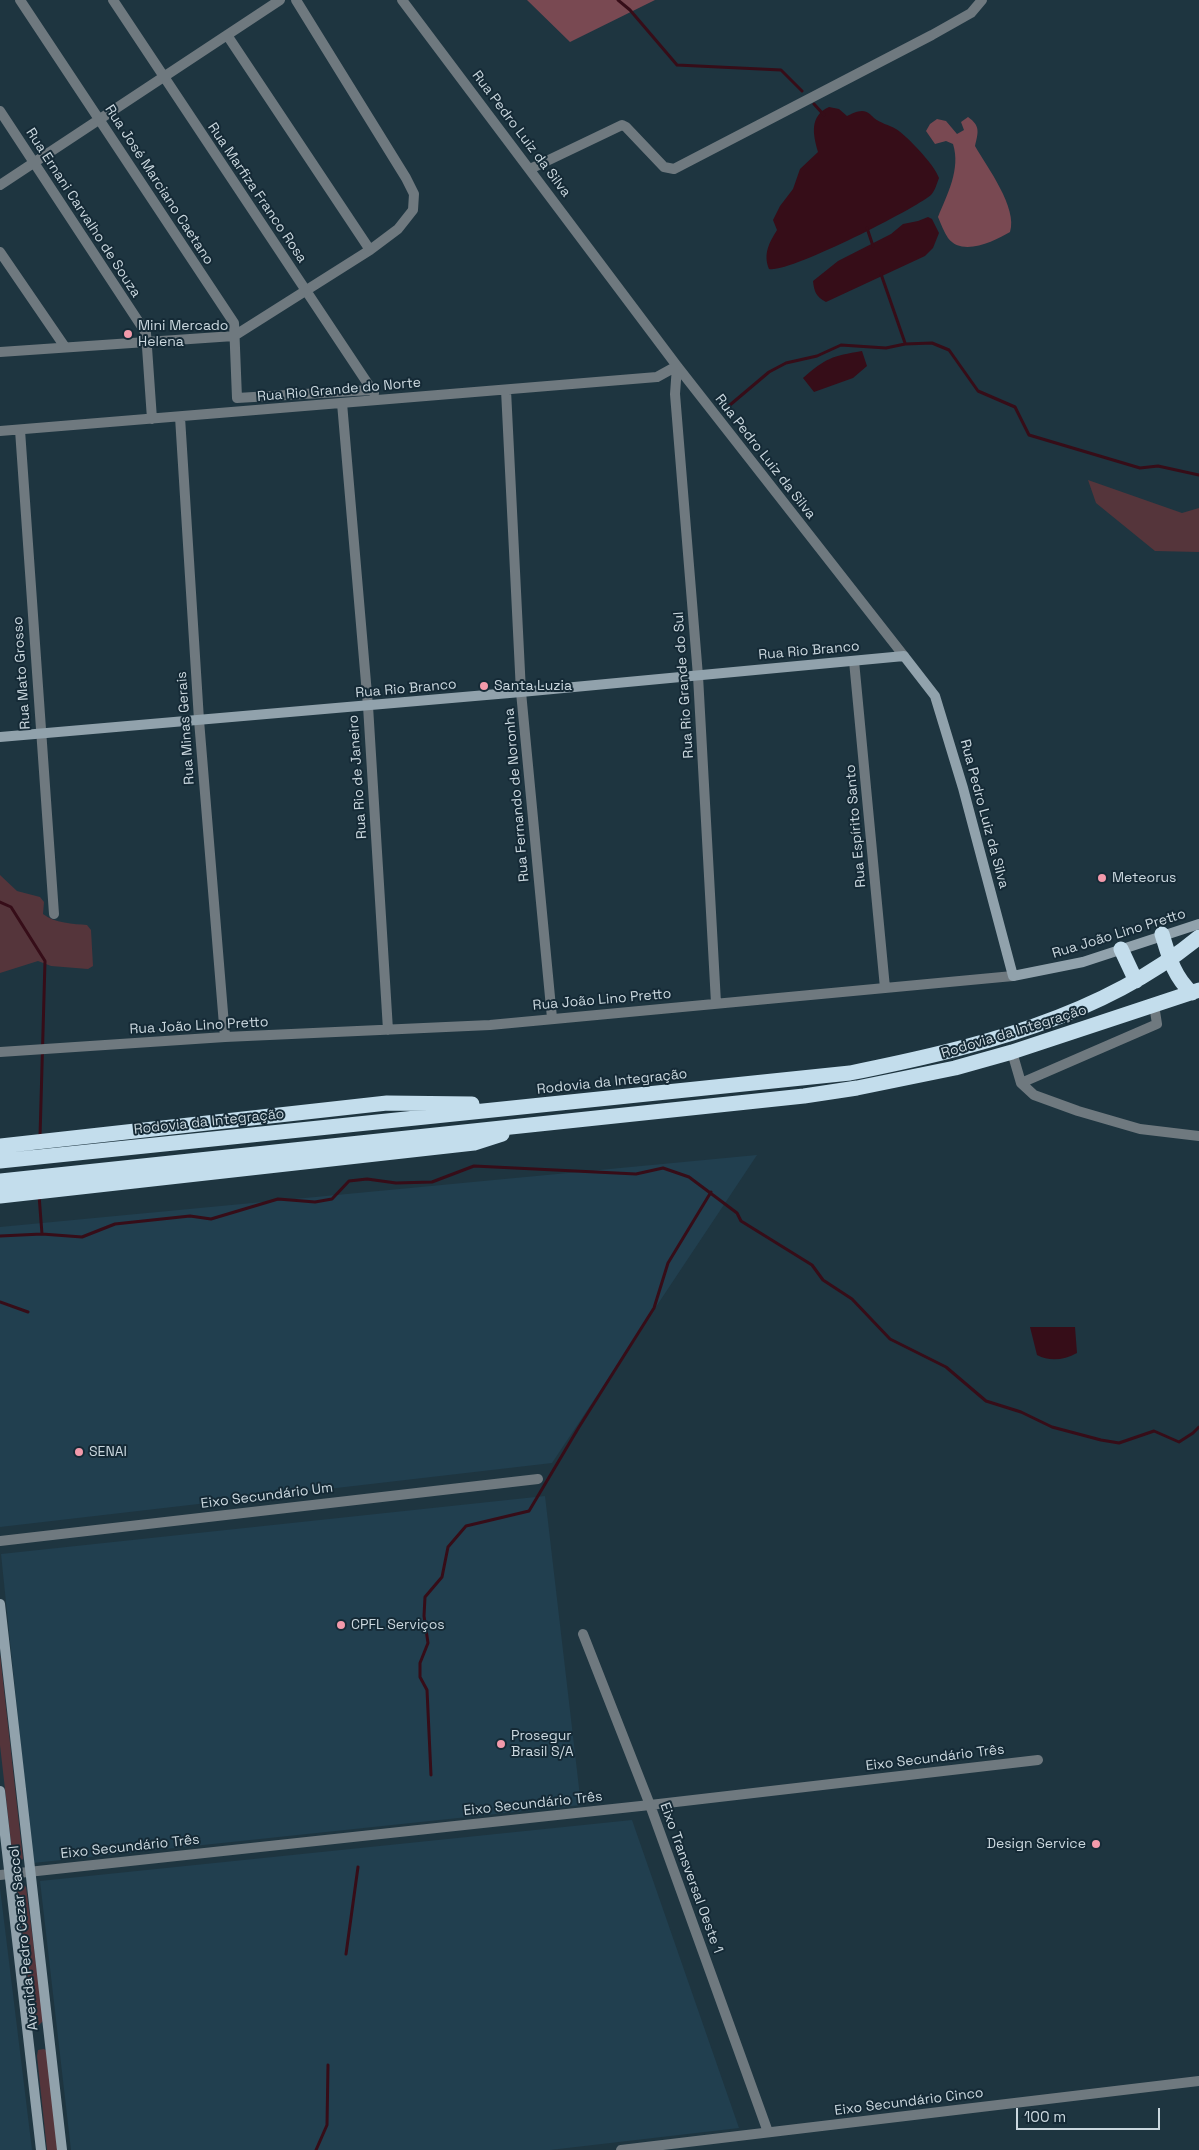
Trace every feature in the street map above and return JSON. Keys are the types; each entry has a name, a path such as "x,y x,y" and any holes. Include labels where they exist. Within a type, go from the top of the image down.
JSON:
{"highway":[{"path":"1162,934 1178,978 1195,992"},
{"name":"Rodovia da Integração","path":"0,1161 850,1073 946,1052 1026,1028 1077,1010 1136,981 1199,937"},
{"path":"1121,949 1136,981"},
{"name":"Rodovia da Integração","path":"0,1181 804,1096 857,1088 955,1068 1012,1052 1195,992"},
{"path":"0,1146 387,1103 442,1102 531,1106"},
{"path":"0,1196 474,1143 534,1124"}],"street":[{"name":"Rua José Marciano Caetano","path":"20,0 234,323 237,398 371,390"},
{"name":"Rua Marfiza Franco Rosa","path":"113,0 378,400"},
{"path":"0,185 280,0"},
{"path":"0,352 234,336 370,250 398,229 414,210 414,194 296,0"},
{"name":"Rua Pedro Luiz da Silva","path":"402,0 677,366 935,696 963,788 1013,976"},
{"path":"530,169 622,125 664,167 674,169 932,35 972,13 982,0"},
{"path":"227,35 370,250"},
{"name":"Rua Ernani Carvalho de Souza","path":"0,111 146,333 152,419"},
{"path":"0,252 64,347"},
{"name":"Rua Rio Grande do Norte","path":"0,431 656,377 677,366"},
{"name":"Rua Rio Grande do Sul","path":"677,366 675,394 698,676 716,1003"},
{"name":"Rua Fernando de Noronha","path":"506,390 521,692 552,1018"},
{"name":"Rua Rio de Janeiro","path":"342,403 368,706 388,1030"},
{"name":"Rua Minas Gerais","path":"180,416 199,720 224,1038"},
{"name":"Rua Mato Grosso","path":"20,430 54,914"},
{"name":"Rua Rio Branco","path":"0,738 904,656"},
{"name":"Rua Espírito Santo","path":"854,661 885,988"},
{"name":"Rua João Lino Pretto","path":"0,1052 490,1024 1013,976 1083,962 1162,934 1199,924"},
{"path":"1021,1083 1157,1024 1154,1005"},
{"path":"1012,1052 1021,1083 1034,1095 1078,1111 1140,1129 1199,1136"},
{"name":"Eixo Secundário Um","path":"0,1541 538,1479"},
{"name":"Avenida Pedro Cezar Saccol","path":"0,1604 62,2150"},
{"name":"Eixo Transversal Oeste 1","path":"583,1634 650,1805 768,2132"},
{"name":"Eixo Secundário Três","path":"5,1875 650,1805 1038,1760"},
{"name":"Avenida Pedro Cezar Saccol","path":"0,1791 5,1875 41,2150"},
{"name":"Eixo Secundário Cinco","path":"621,2150 1199,2081"}],"shaded area":[{"path":"527,0 655,0 570,42"},
{"path":"829,107 839,109 847,116 858,111 866,112 896,129 927,159 939,178 937,185 931,195 920,203 850,240 799,262 780,268 769,269 767,253 777,230 773,220 780,206 793,189 800,169 818,152 814,133 815,121 818,115"},
{"path":"968,117 977,127 978,133 975,146 1006,200 1011,222 1010,232 979,246 970,247 954,244 948,238 938,217 952,182 955,163 953,144 946,141 935,144 926,131 930,124 937,119 946,121 957,134 964,130 961,122"},
{"path":"928,217 932,219 939,233 933,248 925,256 826,302 818,296 813,281 838,261 891,234 903,224"},
{"path":"862,351 867,366 853,378 814,392 803,378 830,359"},
{"path":"1088,480 1182,513 1199,508 1199,552 1155,551 1096,503"},
{"path":"0,875 17,891 40,897 44,902 43,914 48,917 64,922 87,925 91,930 93,966 88,969 51,966 38,961 0,973"},
{"path":"757,1155 552,1463 0,1527 0,1227"},
{"path":"1030,1327 1075,1327 1077,1353 1057,1359 1047,1359 1037,1355"},
{"path":"545,1496 581,1805 33,1863 1,1554"},
{"path":"0,1654 23,1859 18,1862 13,1860 0,1745"},
{"path":"632,1820 739,2128 550,2150 71,2150 40,1881"},
{"path":"23,1884 26,1887 43,2017 43,2021 39,2025 33,2022 17,1886"},
{"path":"0,1888 32,2150 0,2150"},
{"path":"44,2049 48,2052 60,2150 47,2150 37,2056 38,2050"}],"waterway":[{"path":"618,0 630,10 677,65 781,70 802,91"},
{"path":"814,104 824,115"},
{"path":"867,228 873,246"},
{"path":"881,274 905,343"},
{"path":"724,410 769,372 786,363 817,356 841,345 886,348 905,344 932,343 949,350 978,391 1015,407 1029,435 1140,468 1158,466 1199,475"},
{"path":"0,902 11,907 45,961 40,1137"},
{"path":"0,1236 42,1234 82,1237 115,1224 190,1216 211,1219 278,1199 315,1202 332,1199 349,1181 367,1179 396,1183 432,1182 474,1166 636,1174 663,1168 689,1177 737,1213 741,1221 812,1265 823,1280 852,1299 890,1339 946,1367 986,1401 1021,1412 1052,1427 1119,1443 1154,1431 1179,1442 1199,1427"},
{"path":"431,1775 427,1690 420,1677 420,1663 428,1643 424,1616 425,1597 442,1577 448,1547 466,1526 529,1511 654,1308 668,1263 711,1192"},
{"path":"39,1195 42,1234"},
{"path":"0,1302 28,1312"},
{"path":"346,1954 358,1867"},
{"path":"316,2150 327,2125 328,2065"}],"place":[{"name":"Mini Mercado Helena","path":"128,334"},
{"name":"Santa Luzia","path":"484,686"},
{"name":"Meteorus","path":"1102,878"},
{"name":"SENAI","path":"79,1452"},
{"name":"CPFL Serviços","path":"341,1625"},
{"name":"Prosegur Brasil S/A","path":"501,1744"},
{"name":"Design Service","path":"1096,1844"}]}
